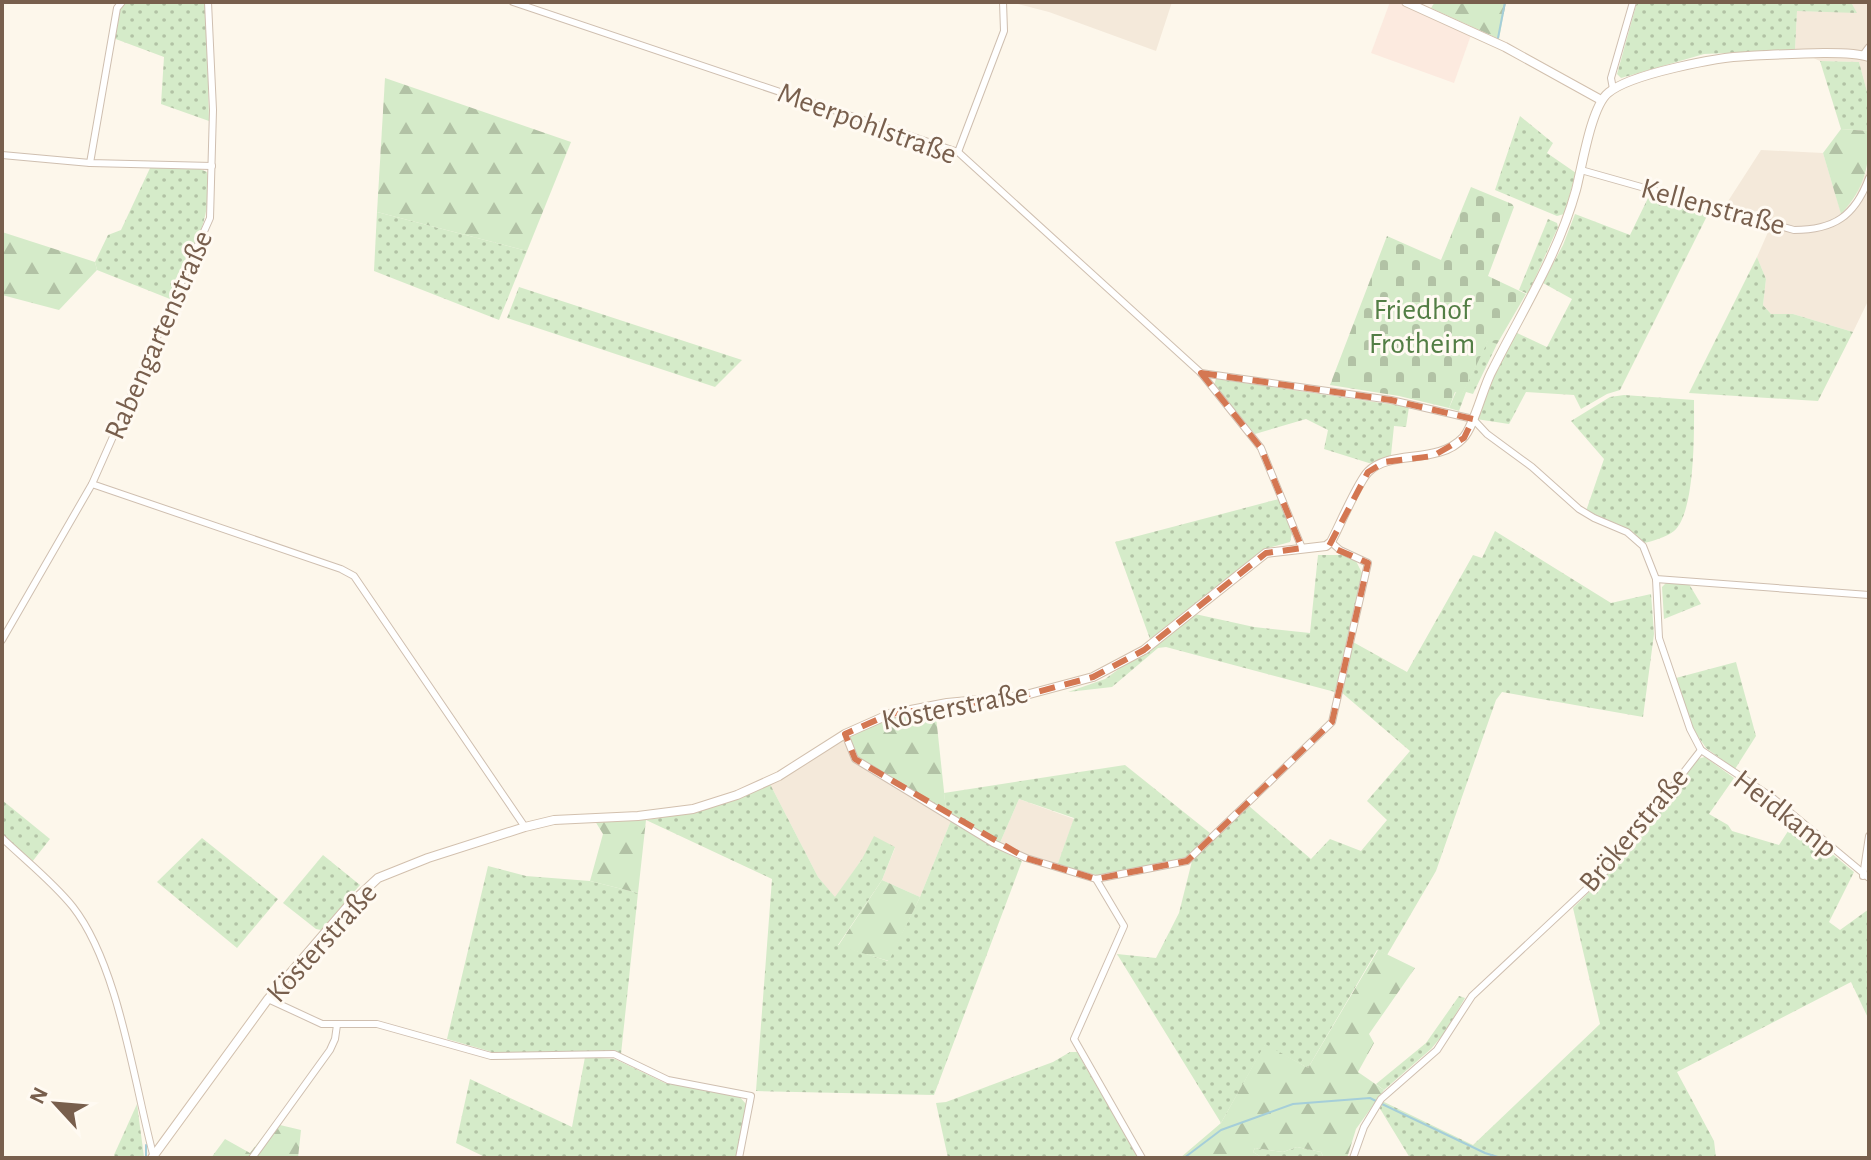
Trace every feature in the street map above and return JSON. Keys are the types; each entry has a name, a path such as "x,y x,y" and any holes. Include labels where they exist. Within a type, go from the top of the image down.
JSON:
{"main road":[{"path":"1406,2 1505,47 1601,100"},
{"path":"1331,542 1368,472 1385,462 1433,456 1464,438 1482,391 1553,255 1567,220 1601,100 1613,89 1672,69 1727,58 1867,53"},
{"name":"Kösterstraße","path":"153,1157 268,999 347,907 378,878 428,858 554,820 638,816 693,809 737,795 779,776 845,734 890,714 947,703 1022,696 1093,677 1144,650 1266,553 1326,546 1331,542"}],"street":[{"path":"90,163 117,8 122,2"},
{"name":"Rabengartenstraße","path":"2,640 92,484 210,218 213,110 208,2"},
{"name":"Meerpohlstraße","path":"513,2 958,152 1201,373 1261,448 1302,548"},
{"path":"958,152 1004,31 1003,2"},
{"path":"1613,89 1611,78 1633,2"},
{"path":"2,155 90,163 212,166"},
{"name":"Kellenstraße","path":"1581,170 1794,230 1814,230 1853,211 1869,178"},
{"path":"1201,373 1391,400 1473,419"},
{"name":"Brökerstraße","path":"1353,1158 1364,1127 1378,1102 1437,1050 1472,996 1611,866 1701,750 1690,729 1659,638 1656,579 1643,546 1627,532 1579,509 1473,419"},
{"path":"92,484 354,576 525,827"},
{"path":"845,734 855,759 993,843 1026,858 1096,879 1187,861 1332,722 1368,563 1340,550 1331,542"},
{"path":"1656,579 1869,595"},
{"name":"Heidkamp","path":"1701,750 1773,798 1866,877"},
{"path":"1866,877 1869,836"},
{"path":"2,838 72,906 94,940 116,1006 153,1157"},
{"path":"1096,879 1124,926 1074,1039 1142,1158"},
{"path":"268,999 322,1024 377,1024 491,1056 614,1054 668,1080 751,1096 739,1158"},
{"path":"252,1158 330,1050 337,1025"}],"highlighted area":[{"path":"1201,373 1391,400 1473,419 1464,438 1433,456 1385,462 1368,472 1329,546 1368,563 1332,722 1187,861 1096,879 1026,858 855,759 845,734 890,714 1022,696 1093,677 1144,650 1266,553 1302,548 1261,448"}],"shaded area":[{"path":"1010,2 1172,2 1156,51 1049,12"},
{"path":"1390,2 1471,35 1454,83 1371,53"},
{"path":"1851,2 1869,2 1869,99 1859,62 1820,61 1795,50 1797,11 1856,12"},
{"path":"1761,150 1823,153 1841,213 1855,198 1869,165 1869,299 1853,332 1793,314 1771,314 1763,305 1766,279 1757,257 1772,223 1723,209"},
{"path":"844,738 952,818 920,897 882,880 895,848 862,859 835,898 818,877 770,784"},
{"path":"1019,799 1074,819 1057,866 999,845"}],"green space":[{"path":"125,2 206,2 209,121 161,104 164,57 113,38 119,9"},
{"path":"1435,2 1506,2 1499,39 1431,8"},
{"path":"1637,2 1851,2 1857,13 1797,11 1795,50 1704,54 1621,78 1617,74"},
{"path":"1820,61 1859,62 1869,99 1869,131 1841,129"},
{"path":"385,78 571,142 527,251 377,212"},
{"path":"1520,116 1553,143 1547,153 1576,173 1564,214 1557,216 1495,190"},
{"path":"1841,129 1869,131 1868,155 1861,185 1841,214 1823,153"},
{"path":"151,166 207,172 204,222 170,299 97,270 95,262 108,235 121,230"},
{"name":"Friedhof Frotheim","path":"1471,187 1514,207 1488,276 1526,294 1497,344 1488,341 1462,395 1455,392 1449,408 1330,385 1387,236 1441,260"},
{"path":"1650,194 1710,210 1620,390 1581,409 1574,395 1526,392 1509,424 1476,419 1485,393 1515,332 1547,347 1572,299 1543,283 1575,214 1630,235"},
{"path":"377,212 527,251 499,320 374,271"},
{"path":"1548,219 1557,223 1558,227 1528,294 1519,290"},
{"path":"2,232 95,262 97,270 59,310 2,295"},
{"path":"1757,257 1766,279 1763,305 1771,314 1793,314 1853,332 1818,401 1689,393"},
{"path":"519,287 742,360 715,387 507,318"},
{"path":"1488,340 1497,344 1473,394 1466,392 1459,411 1449,408 1456,392 1462,394"},
{"path":"1216,379 1409,407 1406,427 1394,426 1391,455 1372,464 1324,449 1328,430 1306,419 1255,434 1214,385"},
{"path":"1624,395 1694,400 1690,489 1681,521 1674,531 1644,543 1629,529 1586,511 1604,459 1571,421 1610,397"},
{"path":"1279,499 1292,533 1290,542 1264,549 1150,639 1115,542"},
{"path":"1495,531 1611,603 1651,594 1654,634 1643,717 1502,692 1496,700 1436,871 1387,955 1377,950 1308,1068 1265,1045 1221,1123 1117,954 1156,958 1179,913 1192,861 1249,806 1311,859 1330,839 1361,851 1387,820 1367,801 1410,751 1341,692 1353,642 1407,672 1473,555 1482,558"},
{"path":"1318,555 1342,555 1356,561 1362,573 1335,692 1166,647 1158,648 1112,687 1068,692 1105,679 1195,614 1254,627 1310,633"},
{"path":"1666,583 1689,584 1701,604 1664,619 1662,587"},
{"path":"1736,662 1756,736 1735,769 1706,748 1693,729 1676,678"},
{"path":"935,707 946,810 856,758 847,735 890,716"},
{"path":"1705,757 1734,778 1709,814 1728,825 1732,831 1779,845 1794,822 1854,872 1829,922 1840,930 1869,909 1869,1020 1851,982 1677,1072 1714,1141 1716,1158 1410,1158 1379,1107 1382,1101 1473,1145 1600,1024 1573,908 1615,866 1697,759"},
{"path":"1125,765 1210,833 1186,859 1097,875 1057,866 1074,818 1019,799 999,845 946,810 944,793"},
{"path":"770,784 818,877 835,897 874,836 895,847 882,880 838,945 888,961 920,897 952,818 991,845 1022,861 934,1095 756,1091 772,879 646,820 710,806"},
{"path":"2,800 50,839 32,862 2,834"},
{"path":"646,820 638,893 590,881 603,834 595,821"},
{"path":"202,838 278,899 237,948 157,882"},
{"path":"323,855 360,885 321,930 283,903"},
{"path":"488,866 526,876 590,881 638,893 621,1054 492,1052 447,1039"},
{"path":"882,880 920,897 889,961 838,946"},
{"path":"1378,950 1415,968 1369,1034 1374,1043 1358,1072 1384,1090 1356,1129 1347,1158 1324,1158 1321,1152 1297,1147 1283,1152 1255,1148 1253,1152 1263,1158 1180,1158 1221,1123 1265,1044 1308,1068"},
{"path":"1459,996 1465,998 1446,1031 1431,1049 1384,1090 1376,1084 1426,1043"},
{"path":"1070,1052 1077,1052 1139,1158 948,1158 936,1103 1053,1062"},
{"path":"585,1057 615,1059 665,1083 738,1095 746,1104 736,1158 487,1158 456,1143 470,1079 572,1127"},
{"path":"137,1104 144,1157 116,1158 114,1155"},
{"path":"275,1121 301,1130 298,1158 211,1158 225,1139 250,1153"},
{"path":"1297,1147 1321,1152 1324,1158 1263,1158 1253,1152 1255,1148 1283,1152"}],"waterway":[{"path":"1498,38 1505,2"},
{"path":"1184,1158 1221,1130 1293,1104 1370,1098 1376,1101"},
{"path":"1382,1104 1501,1158"},
{"path":"146,1145 146,1158"}]}
